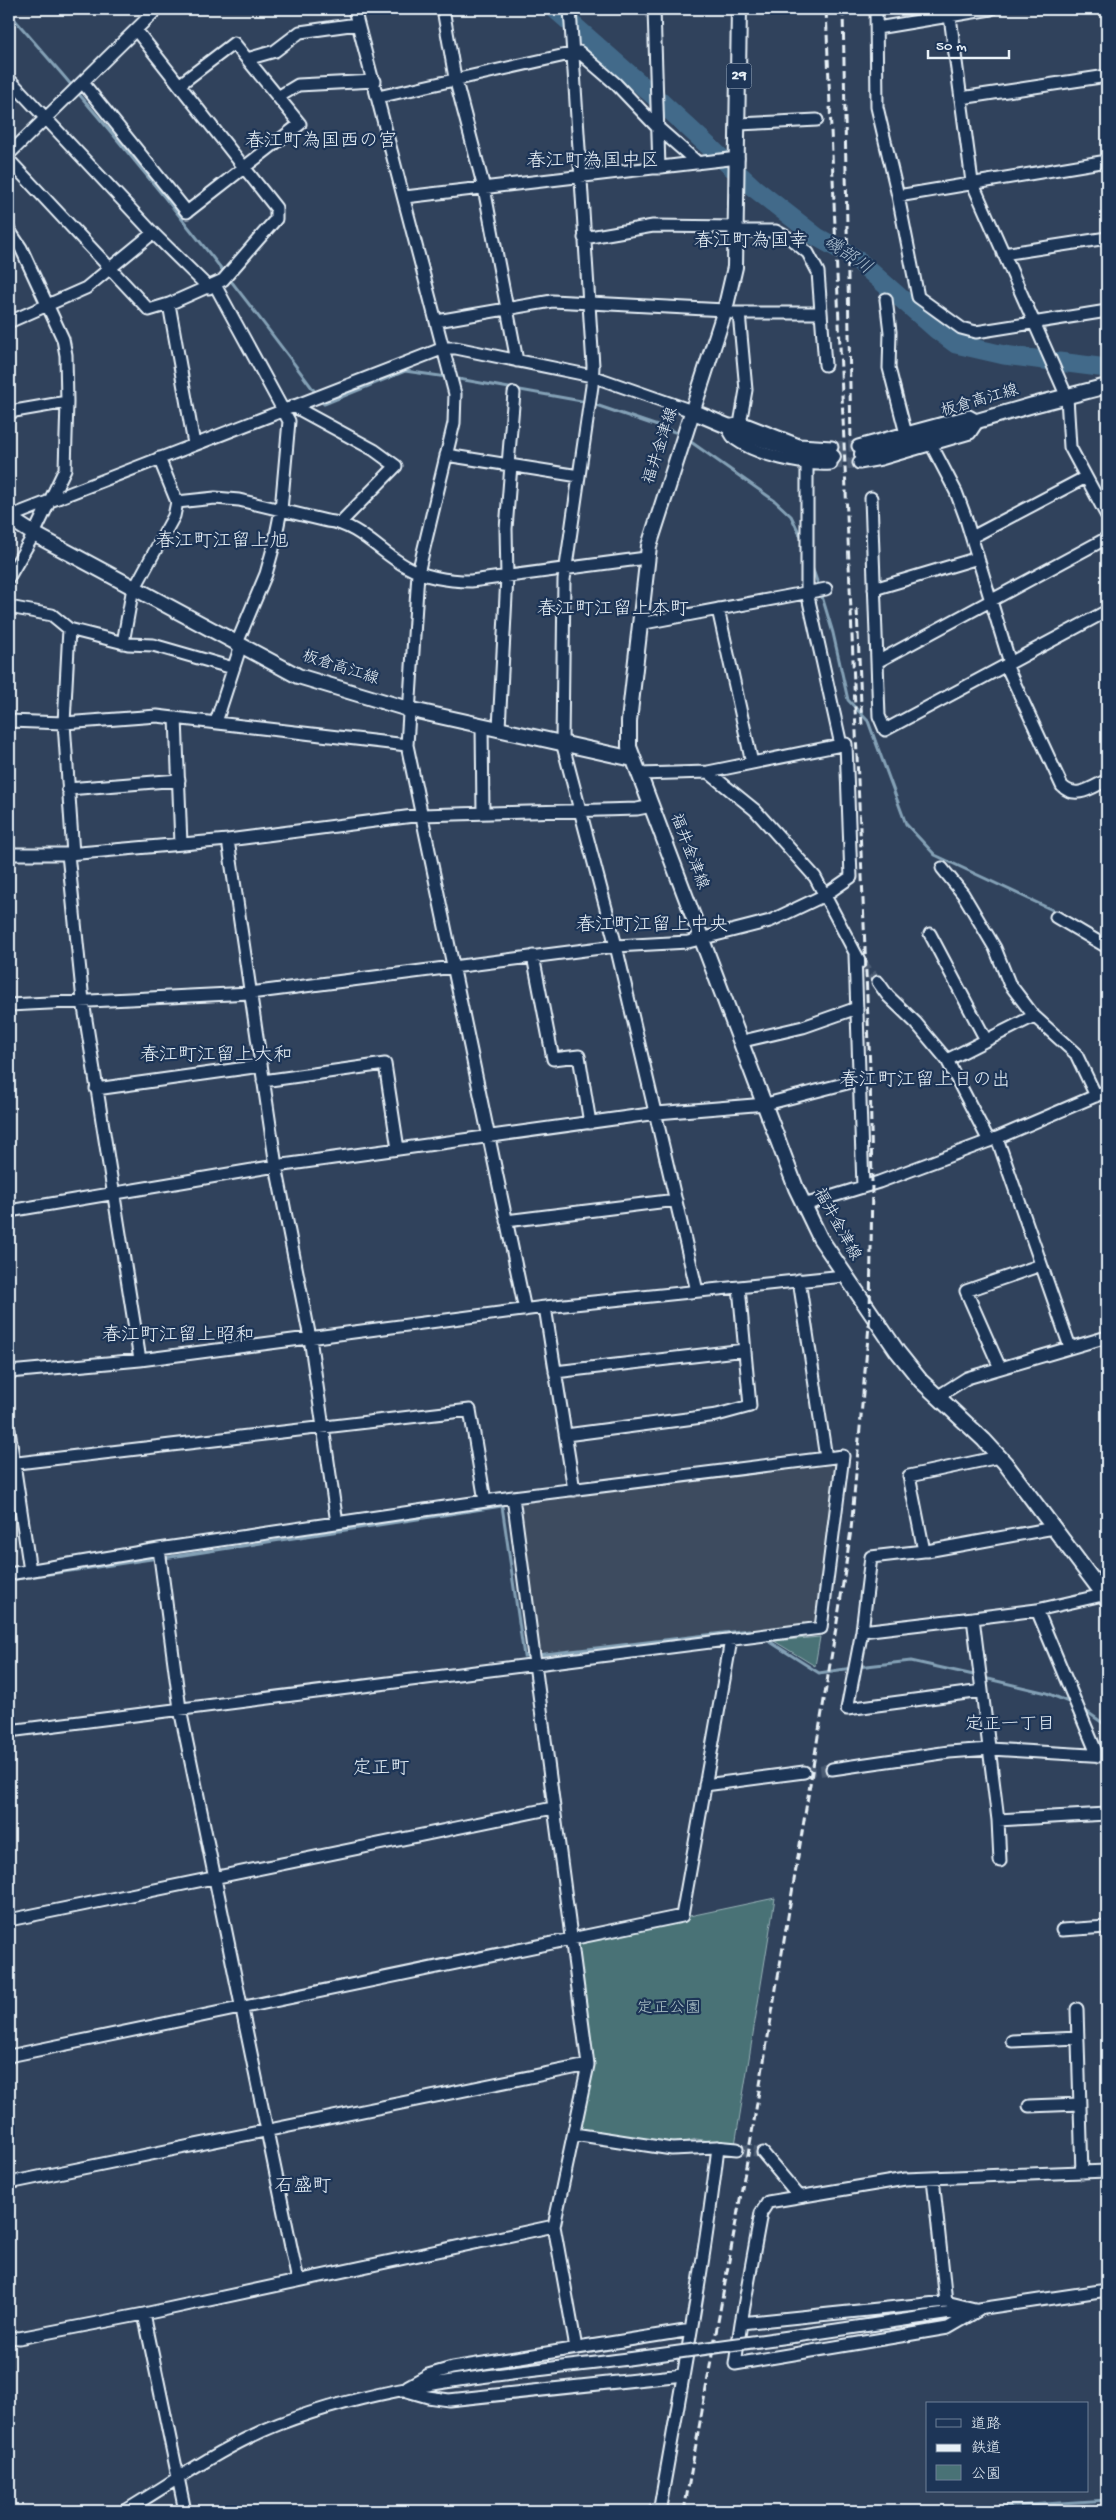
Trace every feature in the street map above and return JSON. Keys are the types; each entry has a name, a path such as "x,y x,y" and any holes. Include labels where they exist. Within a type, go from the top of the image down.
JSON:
{"main road":[{"name":"福井金津線","path":"739,9 738,197 733,276 724,311 654,525 646,558 628,737 633,759 804,1205 820,1238 897,1352 937,1398 999,1457 1106,1596"},
{"name":"板倉高江線","path":"860,454 1107,386"},
{"path":"692,411 733,425 785,449 832,456"},
{"name":"板倉高江線","path":"9,517 34,534 298,676 408,709 633,759"}],"street":[{"path":"9,154 158,9"},
{"path":"354,9 405,197 455,394 456,409 418,573 407,745 420,815 525,1310"},
{"path":"443,9 455,78 484,188 518,361"},
{"path":"570,9 592,376 566,569 562,742 616,946 657,1113 697,1291"},
{"path":"654,9 659,168"},
{"path":"876,9 878,107 918,297 961,328 976,332 1034,321 1107,311"},
{"path":"877,28 950,12 991,9"},
{"path":"950,12 972,182 1067,397 1070,446 1107,516"},
{"path":"247,59 275,51 300,32 358,24"},
{"path":"9,160 149,310 168,304 223,280 276,219 276,208 136,30"},
{"path":"83,83 187,212 300,124 234,43 180,86"},
{"path":"378,97 572,48 592,62 700,163"},
{"path":"961,98 1107,76"},
{"path":"9,79 153,233 212,286 288,407 289,421 281,510 266,574 239,644 216,722"},
{"path":"278,97 298,85 374,81"},
{"path":"739,124 817,120"},
{"path":"405,197 738,158"},
{"path":"898,196 972,182 1107,161"},
{"path":"584,238 654,226 776,232 791,239 808,254 818,272 825,364"},
{"path":"9,230 22,248 63,339 66,356 67,402 65,469 34,534 9,577"},
{"path":"9,322 49,306 86,288 153,233"},
{"path":"1003,254 1107,238"},
{"path":"886,299 890,332 889,368 906,434"},
{"path":"437,322 552,301 739,313 821,313"},
{"path":"168,304 194,444"},
{"path":"739,313 746,390 733,425 734,438 782,459 808,464 832,456"},
{"path":"9,517 444,348 592,376 692,411"},
{"path":"499,728 507,577 506,529 514,393"},
{"path":"9,412 67,402"},
{"path":"288,407 374,450 396,466 341,522"},
{"path":"969,416 978,421 970,433 881,459 860,454 906,434 969,416"},
{"path":"931,444 956,492 992,600 1008,664 1062,786 1067,791 1077,794 1107,780"},
{"path":"446,455 579,476"},
{"path":"123,643 132,593 174,516 177,502 159,458"},
{"path":"808,464 807,592 841,745"},
{"path":"972,538 1086,477"},
{"path":"177,502 215,498 240,500 341,522 389,556 418,573 452,581 507,577 646,558"},
{"path":"870,498 879,716 885,730 1107,611"},
{"path":"877,662 1107,538"},
{"path":"874,589 978,558"},
{"path":"639,624 826,589"},
{"path":"9,607 52,615 68,629 123,643 152,645 233,668"},
{"path":"718,609 752,763"},
{"path":"68,629 64,723 70,854 83,1001 112,1194 140,1360"},
{"path":"9,721 64,723 157,716 407,745"},
{"path":"176,718 180,844"},
{"path":"482,725 483,813"},
{"path":"9,1005 250,993 532,956 616,946 703,939 770,921 825,895 851,877 846,744 708,772 639,774"},
{"path":"708,772 755,810 815,877 857,957 863,1187"},
{"path":"68,789 179,780"},
{"path":"9,854 70,854 228,840 420,815 637,810 652,806"},
{"path":"228,840 276,1166 310,1338 337,1523"},
{"path":"804,1205 863,1187 993,1139 1103,1094 1076,1054 1034,1016 1009,984 995,948 963,894 942,868"},
{"path":"1056,916 1107,948"},
{"path":"930,934 986,1040"},
{"path":"532,956 552,1058 579,1056 590,1122"},
{"path":"878,982 888,996 916,1022 947,1060 993,1139 1070,1347"},
{"path":"743,1042 803,1026 857,1008"},
{"path":"947,1060 1034,1016"},
{"path":"263,1081 385,1064 398,1149"},
{"path":"96,1089 261,1066"},
{"path":"9,1211 276,1166 657,1113 766,1104 860,1080"},
{"path":"506,1221 676,1200"},
{"path":"1000,1368 966,1291 1041,1265"},
{"path":"9,1372 140,1360 545,1307 844,1276"},
{"path":"799,1280 826,1458"},
{"path":"566,1435 717,1415 750,1406 739,1286"},
{"path":"545,1307 574,1490"},
{"path":"937,1398 967,1378 1107,1337"},
{"path":"556,1372 745,1350"},
{"path":"11,1464 470,1410 485,1501"},
{"path":"9,1430 11,1464 30,1571"},
{"path":"9,1574 159,1549 513,1497 843,1456 821,1628 9,1731"},
{"path":"982,1691 847,1708 862,1631 871,1557 924,1551 909,1476 999,1457"},
{"path":"513,1497 588,2065 554,2226 576,2348"},
{"path":"927,1551 1054,1528"},
{"path":"159,1549 180,1709 298,2281"},
{"path":"862,1631 1037,1610 1106,1596"},
{"path":"832,1769 949,1752 990,1749 1102,1756 1037,1610"},
{"path":"973,1618 998,1820 1000,1861"},
{"path":"9,2056 571,1941 682,1916 731,1640"},
{"path":"705,1785 804,1772"},
{"path":"9,1920 554,1808"},
{"path":"998,1820 1107,1814"},
{"path":"1062,1930 1107,1927"},
{"path":"1076,2010 1082,2173"},
{"path":"1012,2041 1078,2038"},
{"path":"9,2183 588,2065"},
{"path":"1029,2106 1080,2104"},
{"path":"574,2134 672,2150 718,2147 737,2149"},
{"path":"654,2511 660,2507 711,2209 718,2147"},
{"path":"764,2153 799,2196"},
{"path":"979,2310 948,2328 735,2364 755,2240 763,2206 768,2202 905,2180 1107,2172"},
{"path":"932,2178 946,2302"},
{"path":"9,2337 20,2338 144,2314 554,2226"},
{"path":"125,2511 229,2448 278,2424 329,2406 402,2389 796,2336 1107,2290"},
{"path":"741,2323 946,2302 979,2310"},
{"path":"144,2314 184,2511"},
{"path":"402,2389 428,2376 452,2368 691,2330"},
{"path":"402,2389 428,2397 449,2400 683,2375"}],"shaded area":[{"path":"834,1464 839,1468 817,1620 813,1624 543,1657 540,1654 520,1506 524,1503 654,1484"}],"green space":[{"path":"820,1637 815,1666 774,1641"},
{"name":"定正公園","path":"775,1898 735,2145 696,2139 674,2145 574,2130 588,2065 571,1941"}],"waterway":[{"name":"磯部川","path":"555,9 662,103 754,188 817,237 855,258 937,330 956,344 1004,355 1107,368"},
{"path":"9,13 171,205 324,404 405,371 447,377"},
{"path":"453,378 587,402"},
{"path":"593,404 675,432"},
{"path":"691,442 775,501 791,516 802,539"},
{"path":"812,567 819,587"},
{"path":"821,593 833,633 848,700 868,721 906,824 935,855 1061,914"},
{"path":"1071,919 1107,940"},
{"path":"164,1558 502,1506 524,1656 531,1655"},
{"path":"9,1580 158,1558"},
{"path":"537,1655 749,1630 754,1633"},
{"path":"764,1638 819,1673 852,1668"},
{"path":"858,1667 911,1661 978,1676"},
{"path":"984,1678 1047,1693 1071,1703"},
{"path":"1083,1709 1107,1726"},
{"path":"934,2511 1107,2500"}],"tunnel":[{"path":"832,447 858,446"},
{"path":"833,457 862,454"},
{"path":"831,464 859,463"},
{"path":"860,962 878,982"},
{"path":"804,1772 832,1769"},
{"path":"737,2149 763,2153"}],"railway":[{"path":"684,2511 753,2127 839,1610 851,1530 870,1314 872,1184 870,1069 826,9"},
{"path":"843,9 851,441"},
{"path":"857,609 862,728"}],"district":[{"name":"春江町為国西の宮","path":"321,142"},
{"name":"春江町為国中区","path":"593,162"},
{"name":"春江町為国幸","path":"751,242"},
{"name":"春江町江留上旭","path":"222,542"},
{"name":"春江町江留上本町","path":"613,610"},
{"name":"春江町江留上中央","path":"652,926"},
{"name":"春江町江留上大和","path":"216,1056"},
{"name":"春江町江留上日の出","path":"925,1081"},
{"name":"春江町江留上昭和","path":"178,1336"},
{"name":"定正一丁目","path":"1010,1725"},
{"name":"定正町","path":"381,1769"},
{"name":"石盛町","path":"303,2187"}]}
